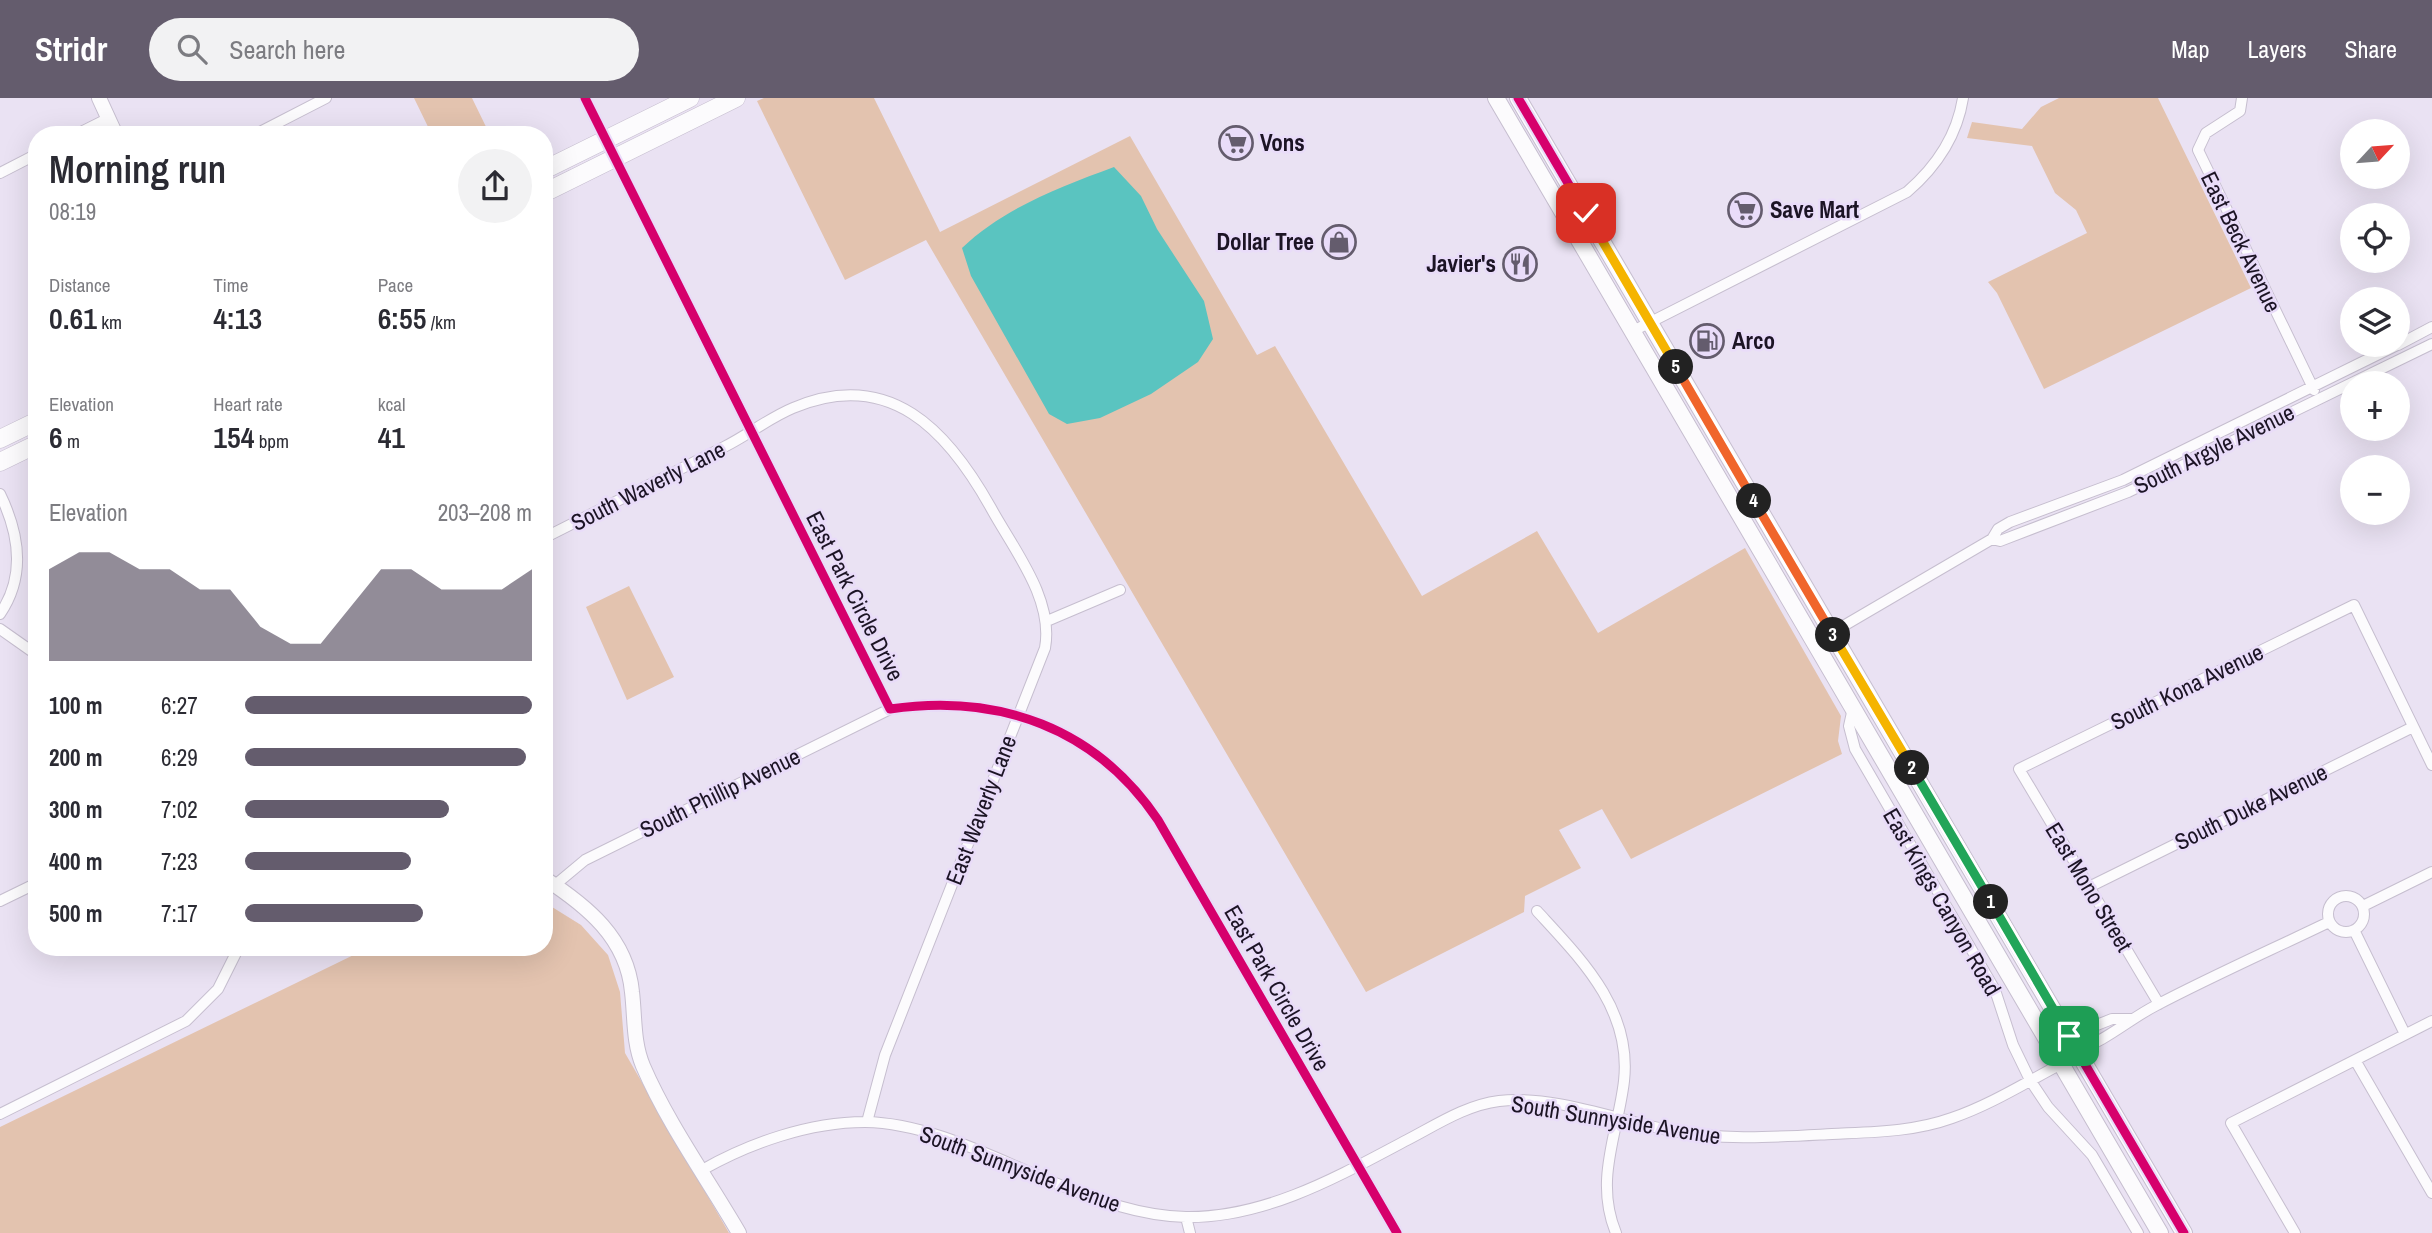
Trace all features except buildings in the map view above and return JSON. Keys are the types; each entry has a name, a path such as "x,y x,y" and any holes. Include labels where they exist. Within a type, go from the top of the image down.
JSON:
{"main road":[{"path":"553,166 690,98"},
{"path":"553,189 736,98"},
{"name":"East Kings Canyon Road","path":"1496,98 2160,1233"},
{"path":"1507,98 1532,138 1545,144"},
{"name":"East Kings Canyon Road","path":"1518,98 2183,1233"},
{"path":"0,439 28,425"},
{"path":"0,462 28,448"},
{"path":"1979,922 2002,943 2059,1038 2068,1047 2073,1043"},
{"path":"2060,1064 2067,1063 2077,1069 2140,1176 2162,1196"}],"street":[{"path":"99,98 112,126"},
{"path":"272,126 326,98"},
{"name":"East Park Circle Drive","path":"585,98 890,709 977,708 1018,715 1052,727 1098,753 1140,794 1397,1233"},
{"path":"1633,331 1907,191 1942,154 1958,123 1963,98"},
{"name":"East Beck Avenue","path":"2242,98 2240,111 2206,133 2198,150 2318,399"},
{"path":"92,126 108,118"},
{"path":"0,173 28,159"},
{"name":"South Argyle Avenue","path":"2410,338 2432,327"},
{"name":"South Argyle Avenue","path":"1992,539 2000,541 2128,492 2432,344"},
{"name":"South Argyle Avenue","path":"1816,642 1992,539 1998,529 2010,522 2123,480 2373,357"},
{"name":"East Waverly Lane","path":"751,431 795,407 851,394 884,400 918,416 938,431 971,472 1038,593 1047,621 1045,649 885,1055 867,1122"},
{"name":"South Waverly Lane","path":"553,533 751,431"},
{"path":"0,494 15,528 18,566 14,586 0,614"},
{"path":"1047,621 1120,590"},
{"name":"South Kona Avenue","path":"2019,769 2354,606 2413,727"},
{"path":"0,629 28,649"},
{"name":"East Kings Canyon Road","path":"1853,707 1849,726 1854,749 1995,990 2013,1045 2031,1080 2048,1107 2092,1155 2138,1233"},
{"name":"South Phillip Avenue","path":"553,880 585,860 890,709"},
{"path":"2413,727 2432,765"},
{"name":"South Duke Avenue","path":"2089,887 2413,727"},
{"name":"East Mono Street","path":"2019,769 2159,1004"},
{"path":"2362,906 2432,872"},
{"path":"553,884 608,930 617,943 630,976 634,1027 642,1062 739,1233"},
{"path":"0,901 28,887"},
{"path":"2354,897 2362,906 2364,917 2354,930 2338,931 2329,922 2328,908 2336,898 2354,897"},
{"path":"1537,911 1586,964 1611,1004 1624,1060 1624,1080 1606,1174 1609,1210 1616,1233"},
{"path":"2073,1043 2118,1031 2131,1019 2159,1004 2329,922"},
{"path":"2354,930 2405,1034"},
{"path":"0,1114 186,1021 218,989 234,956"},
{"path":"2073,1043 2112,1019 2131,1019"},
{"path":"2295,1233 2231,1123 2432,1021"},
{"path":"2355,1060 2432,1193"},
{"name":"South Sunnyside Avenue","path":"702,1170 766,1141 833,1125 867,1122 931,1135 1109,1203 1148,1213 1186,1217 1232,1213 1312,1188 1450,1117 1498,1101 1546,1103 1670,1131 1723,1138 1886,1131 1948,1120 2060,1064"},
{"path":"1186,1217 1190,1233"}],"shaded area":[{"path":"414,98 472,98 486,126 428,126"},
{"path":"764,98 874,98 940,232 1130,136 1257,355 1275,346 1422,596 1537,531 1598,633 1745,548 1841,716 1838,741 1842,754 1631,859 1602,809 1559,830 1581,868 1525,896 1524,912 1366,992 926,240 845,280 757,101"},
{"path":"2059,98 2158,98 2251,288 2044,389 1997,293 1988,282 2087,233 2076,210 2055,193 2032,146 1967,138 1972,122 2022,129 2041,107"},
{"path":"1114,167 1141,196 1157,229 1204,301 1213,339 1198,362 1151,394 1100,418 1067,424 1049,414 971,276 962,248 1014,210"},
{"path":"629,586 674,677 627,700 586,607"},
{"path":"553,908 581,925 608,955 620,992 625,1053 729,1233 0,1233 0,1127 352,956 553,956"}],"cycle path":[{"path":"585,98 890,709 930,705 969,707 1006,713 1042,724 1075,740 1105,762 1133,788 1158,820 1397,1233"},
{"path":"1518,98 2184,1233"}],"place":[{"name":"Vons","path":"1236,143"},
{"name":"Save Mart","path":"1745,210"},
{"name":"Dollar Tree","path":"1339,242"},
{"name":"Javier's","path":"1520,264"},
{"name":"Arco","path":"1707,341"}],"route":[{"path":"1586,213 2069,1036"}]}
